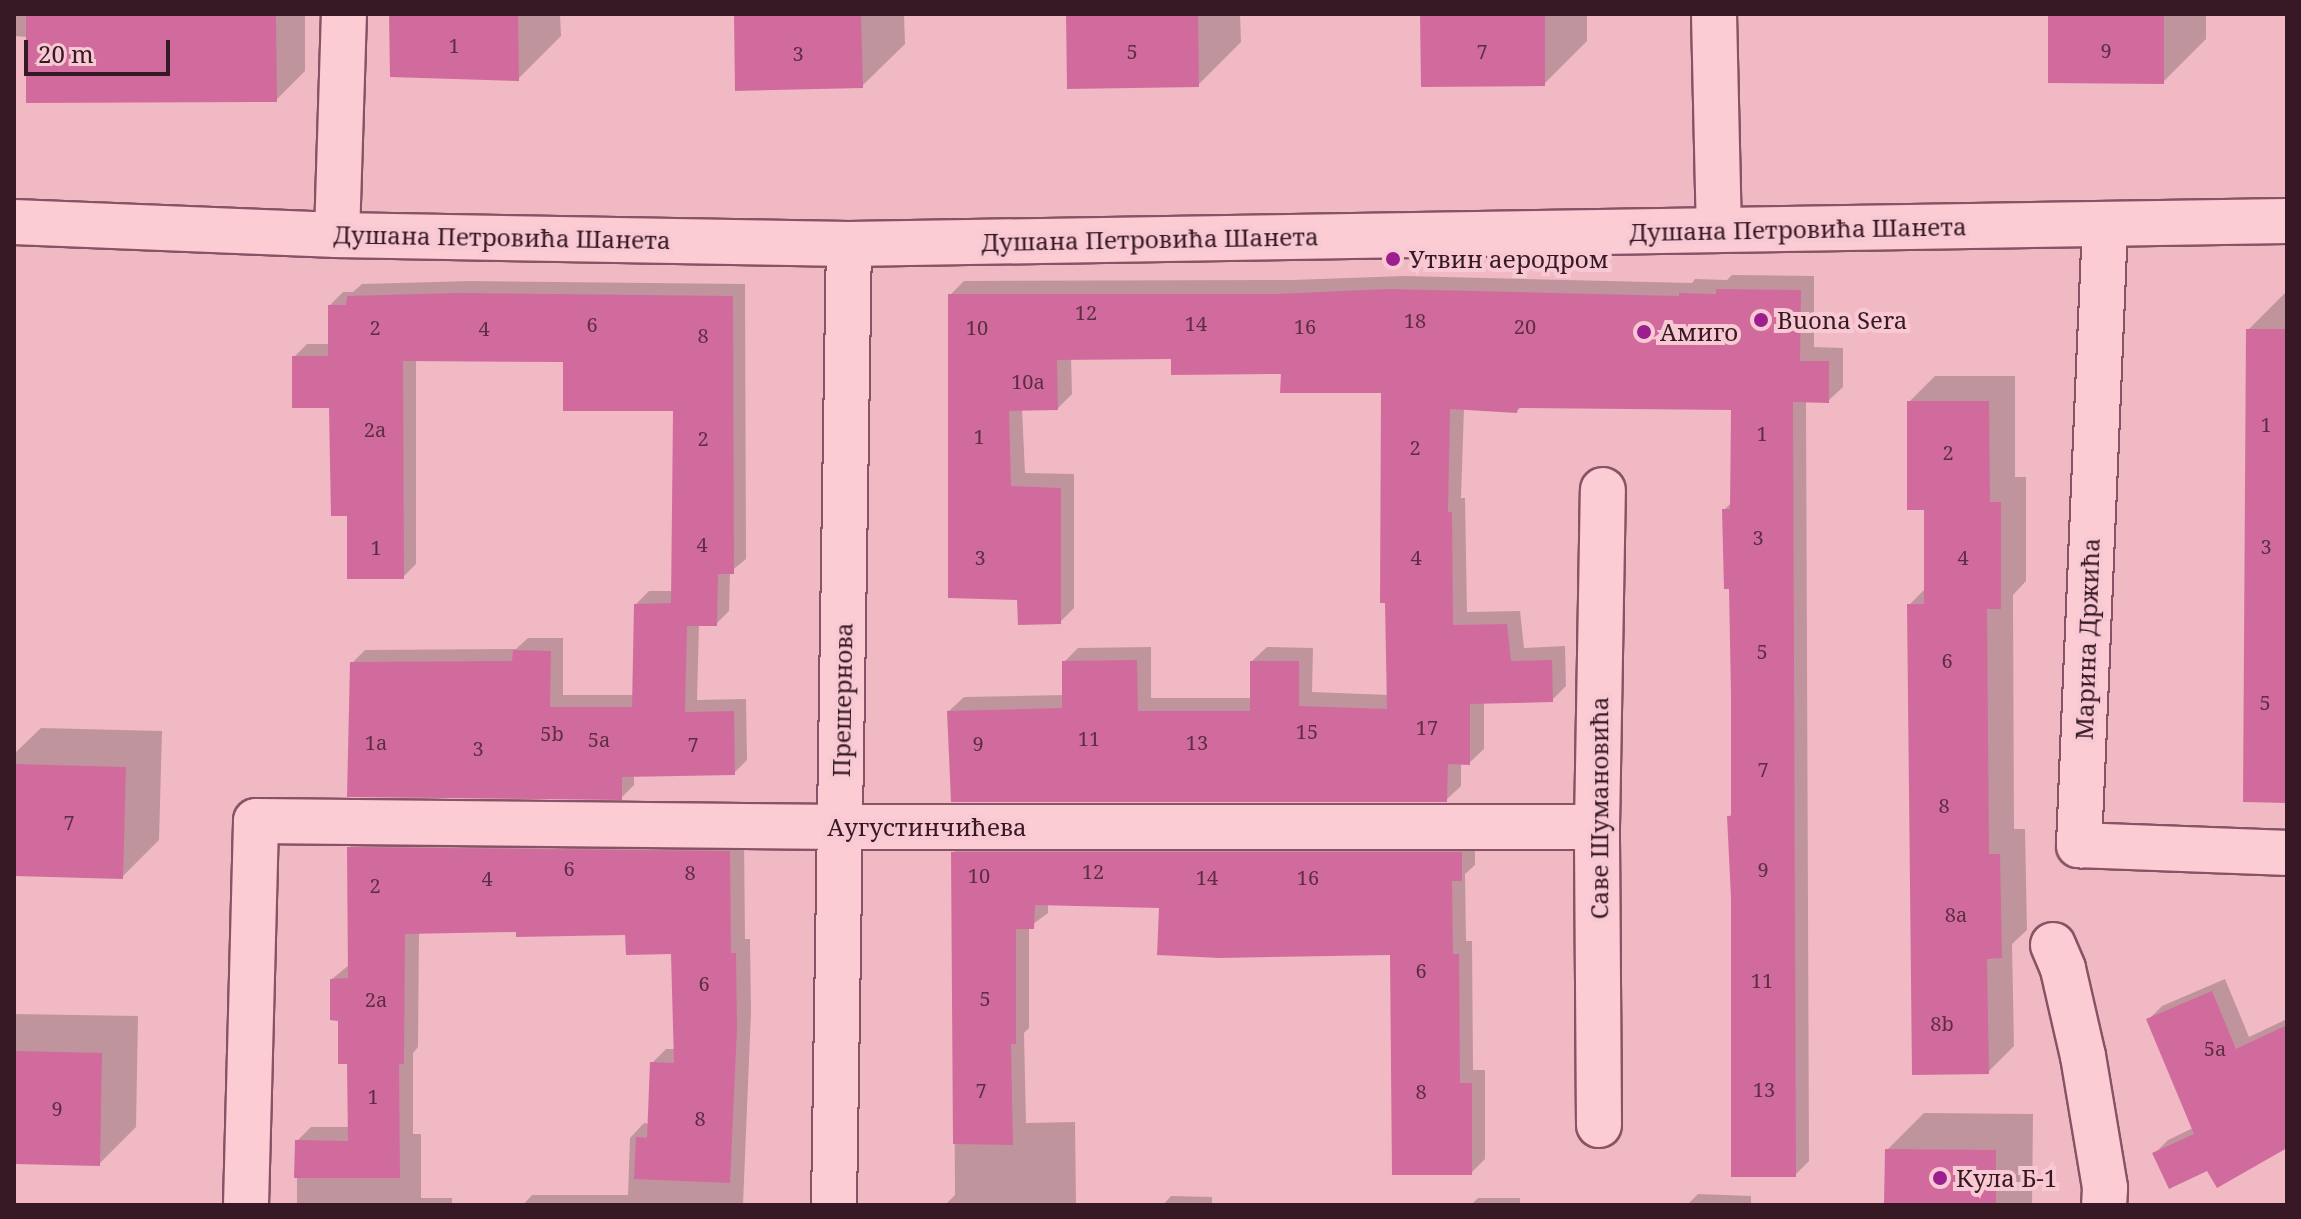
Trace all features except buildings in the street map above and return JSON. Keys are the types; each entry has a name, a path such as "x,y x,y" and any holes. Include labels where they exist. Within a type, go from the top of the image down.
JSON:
{"street":[{"path":"337,235 344,14"},
{"path":"1714,14 1719,230"},
{"name":"Душана Петровића Шанета","path":"14,222 337,235 849,244 2287,221"},
{"name":"Марина Држића","path":"2105,225 2079,845 2287,853"},
{"name":"Прешернова","path":"834,1205 849,244"},
{"name":"Саве Шумановића","path":"1599,1125 1597,827 1603,490"},
{"name":"Аугустинчићева","path":"246,1205 256,821 841,827 1597,827"},
{"path":"2053,945 2063,969 2083,1056 2105,1188 2104,1205"}],"place":[{"name":"Утвин аеродром","path":"1393,259"},
{"name":"Buona Sera","path":"1761,320"},
{"name":"Амиго","path":"1644,332"},
{"name":"Кула Б-1","path":"1940,1178"}]}
